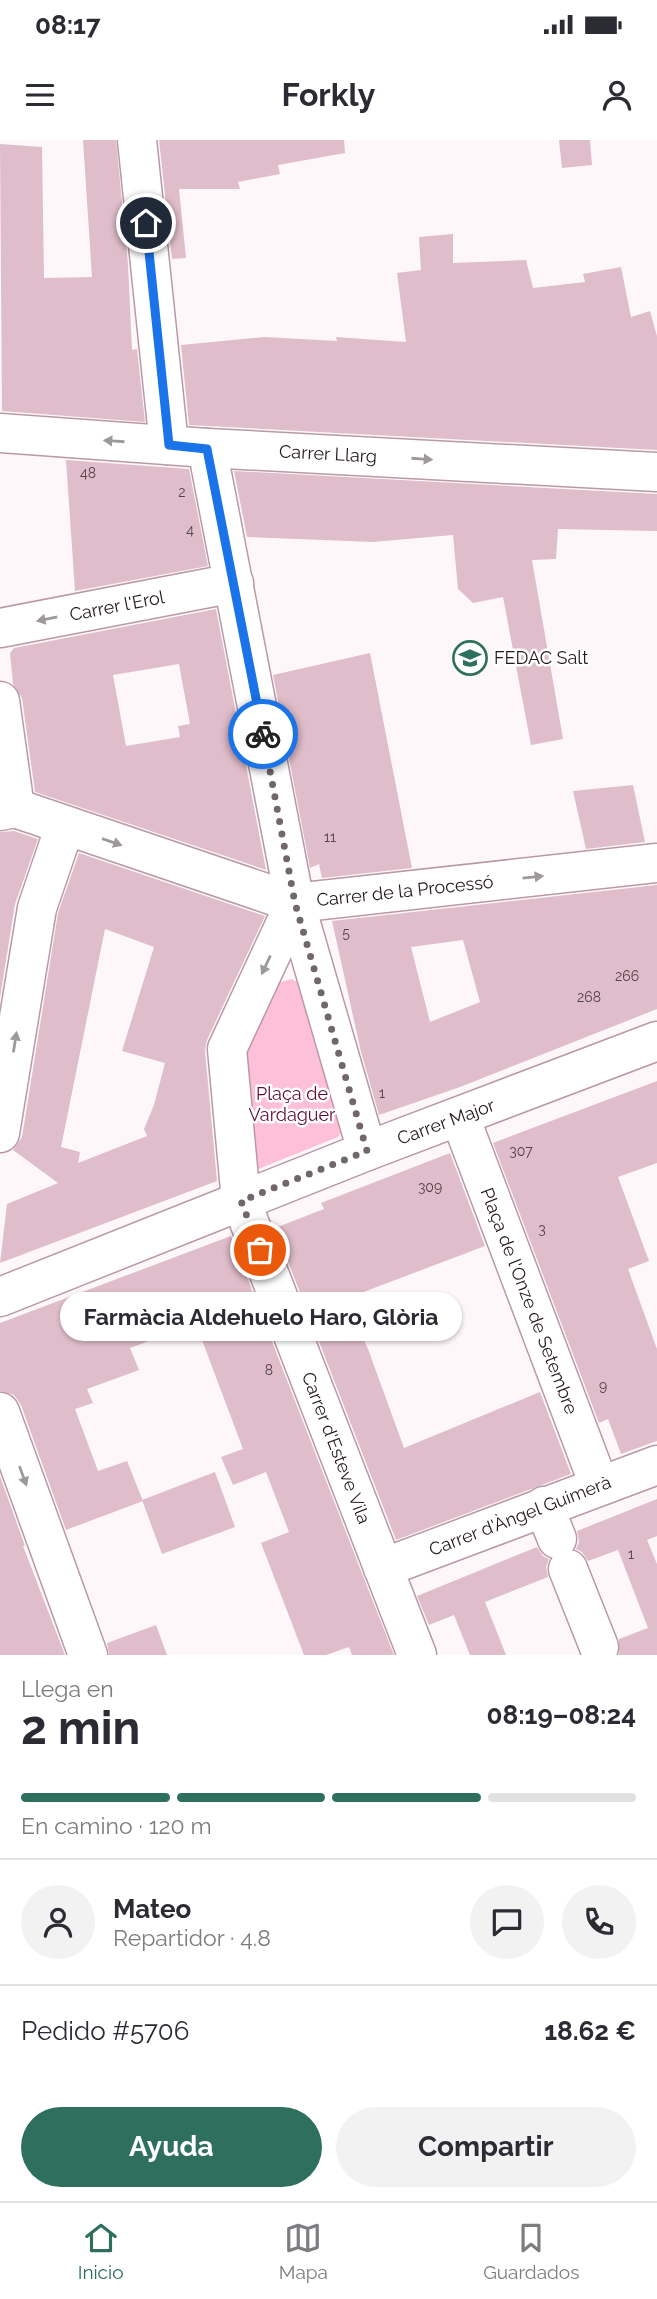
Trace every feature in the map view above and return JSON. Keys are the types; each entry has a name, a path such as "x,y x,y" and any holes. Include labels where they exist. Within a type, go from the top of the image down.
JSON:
{"street":[{"path":"138,140 169,445"},
{"name":"Carrer Llarg","path":"0,433 207,449 657,472"},
{"path":"207,449 295,903 367,1151"},
{"name":"Carrer l'Erol","path":"0,628 234,583"},
{"path":"0,701 7,809"},
{"name":"Carrer de la Processó","path":"7,809 295,903 657,863"},
{"path":"0,1133 37,908 65,826"},
{"name":"Carrer d'Esteve Vila","path":"295,903 227,1049 241,1201 416,1655"},
{"name":"Carrer Major","path":"0,1297 367,1151 657,1041"},
{"name":"Plaça de l'Onze de Setembre","path":"460,1117 598,1485"},
{"path":"0,1412 88,1655"},
{"name":"Carrer d'Àngel Guimerà","path":"383,1568 556,1538 598,1485 657,1465"},
{"path":"556,1538 599,1647"}],"green space":[{"name":"Plaça de Vardaguer","path":"292,979 307,989 345,1127 338,1137 251,1172 241,1053 265,986"}],"building":[{"path":"83,140 116,140 128,264 132,350 137,349 145,422 2,411 0,144 42,147 44,278 92,277"},
{"path":"159,140 344,140 345,153 278,165 280,174 238,182 240,189 179,189 186,258 172,259"},
{"path":"559,140 590,140 592,165 562,168"},
{"path":"453,234 453,263 526,260 533,288 585,282 583,274 621,267 631,317 650,311 657,336 657,450 189,425 181,345 265,337 337,341 336,337 406,342 397,273 421,270 419,237"},
{"path":"66,460 189,469 208,566 75,591"},
{"path":"234,471 657,494 657,531 558,529 556,559 532,560 563,739 531,745 503,597 473,603 458,589 453,535 372,542 247,537"},
{"path":"216,609 266,870 35,792 22,698 13,684 10,653 14,648","holes":["179,664 190,724 178,726 180,737 126,746 113,675"]},
{"path":"370,653 412,868 322,878 319,864 310,868 273,675"},
{"path":"633,785 645,842 586,849 573,791"},
{"path":"14,831 38,839 15,904 0,998 0,832"},
{"path":"79,853 265,916 207,1040 205,1051 217,1181 0,1263 7,1204 58,1183 13,1150 22,1137 58,913","holes":["105,929 154,947 122,1051 165,1063 154,1105 144,1129 147,1136 78,1163 80,1152 61,1147"]},
{"path":"657,885 657,1009 460,1087 379,1115 361,1052 332,921","holes":["463,940 480,1002 430,1022 411,947"]},
{"path":"657,1081 657,1163 618,1177 649,1261 628,1269 657,1349 657,1441 621,1454 608,1419 599,1423 493,1143"},
{"path":"450,1153 485,1246 345,1299 368,1349 404,1448 540,1392 571,1474 396,1540 275,1228 324,1209 321,1203"},
{"path":"231,1236 394,1655 352,1655 349,1647 326,1655 304,1655 261,1543 289,1532 266,1472 233,1485 221,1457 243,1449 196,1324 130,1348 139,1370 87,1389 93,1403 75,1409 98,1471 127,1461 143,1501 66,1530 21,1405 14,1395 0,1391 0,1323"},
{"path":"215,1472 235,1527 162,1554 142,1500"},
{"path":"0,1476 23,1546 65,1655 0,1655"},
{"path":"657,1499 657,1536 647,1540 657,1564 657,1655 619,1655 619,1639 648,1628 618,1550 588,1561 582,1552 576,1549 579,1542 577,1531"},
{"path":"537,1547 543,1556 549,1559 546,1567 548,1577 485,1602 506,1655 470,1655 454,1615 429,1625 417,1596"},
{"path":"156,1625 167,1655 109,1655 107,1643"}],"way so far":[{"path":"260,1250 241,1201 367,1151 295,903 263,734"}],"place":[{"name":"FEDAC Salt","path":"470,658"},
{"name":"Farmàcia Aldehuelo Haro, Glòria","path":"260,1250"}],"route":[{"path":"146,223 169,445 207,449 263,734"}]}
